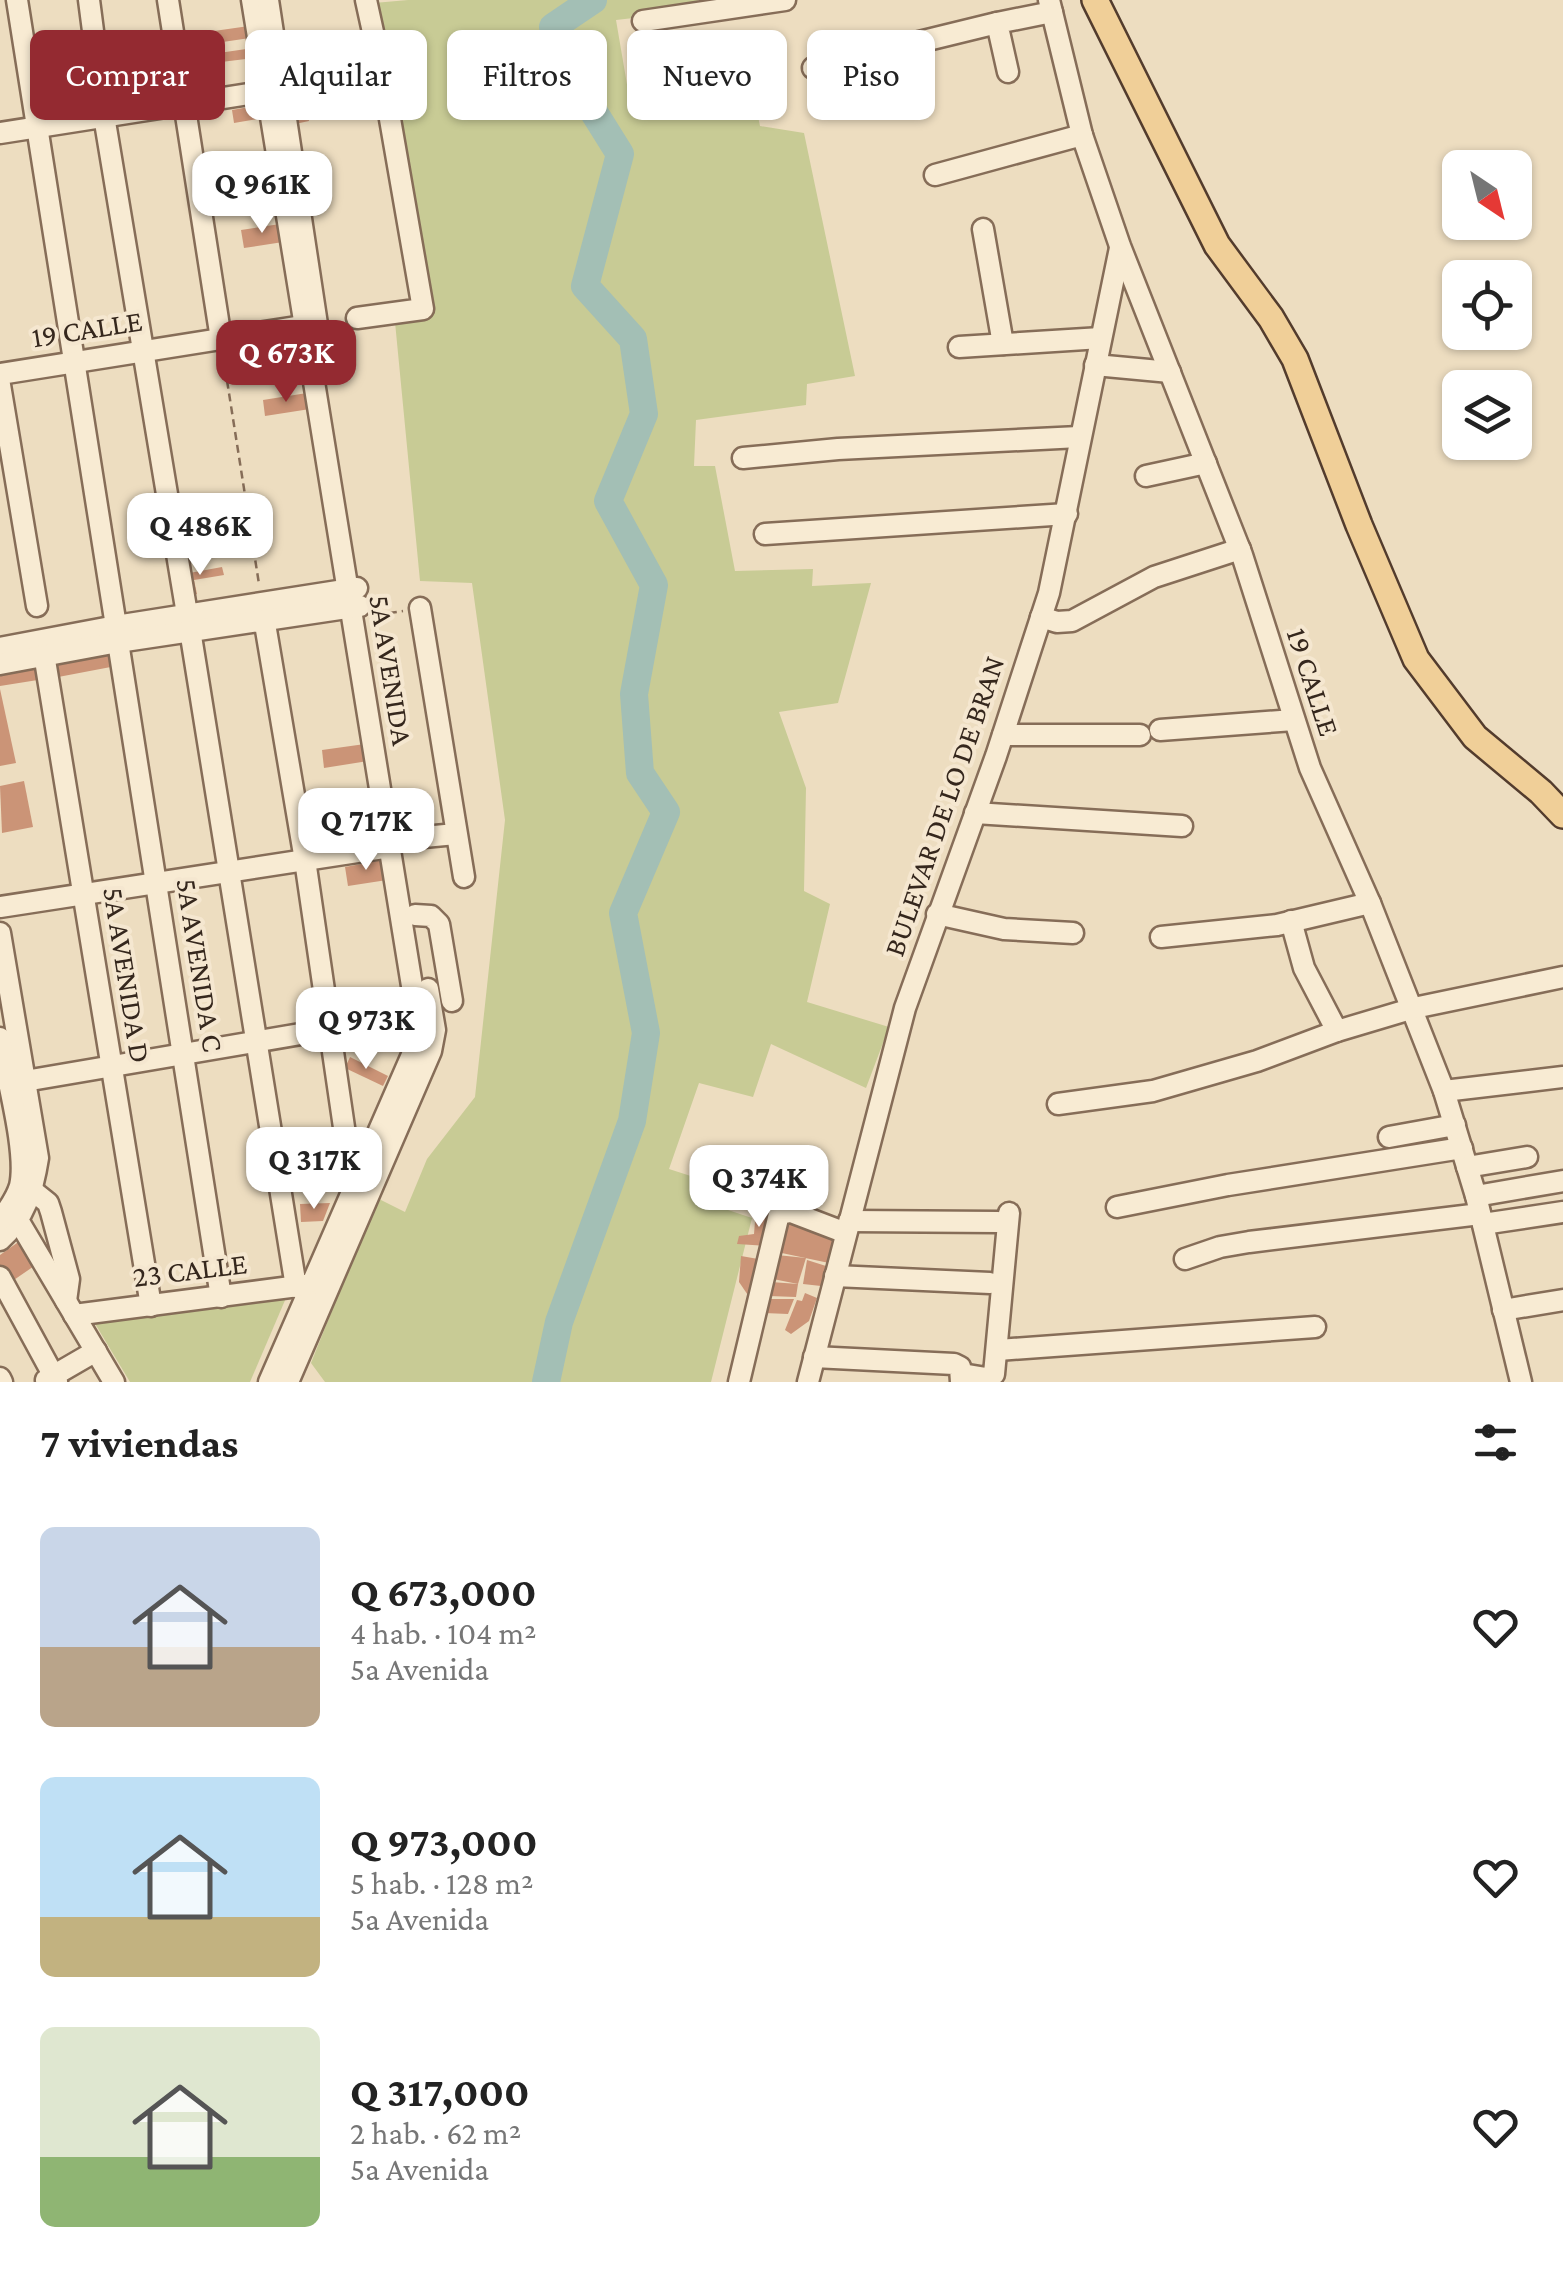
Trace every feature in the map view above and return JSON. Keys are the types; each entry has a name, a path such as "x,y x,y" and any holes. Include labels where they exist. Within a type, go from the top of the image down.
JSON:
{"main road":[{"path":"1094,0 1218,246 1271,318 1295,359 1358,525 1416,659 1475,737 1563,815"}],"street":[{"name":"5A AVENIDA C","path":"17,0 221,1297"},
{"path":"89,0 93,30"},
{"path":"168,0 173,30"},
{"name":"5A AVENIDA","path":"252,0 259,30"},
{"name":"5A AVENIDA","path":"268,0 270,30"},
{"path":"366,0 373,30"},
{"path":"643,20 785,0"},
{"path":"935,38 1050,6"},
{"name":"19 CALLE","path":"1050,6 1082,136 1120,246 1240,549 1310,768 1414,1008 1444,1091 1480,1212 1520,1382"},
{"path":"998,23 1008,72"},
{"path":"0,133 80,120"},
{"path":"105,120 257,1041 305,1286"},
{"path":"187,120 221,339"},
{"name":"5A AVENIDA","path":"278,120 303,326 356,601"},
{"name":"5A AVENIDA","path":"279,120 401,875 418,1014 415,1048 354,1192 305,1286 288,1382"},
{"path":"357,318 423,309 390,120"},
{"path":"936,175 1082,136"},
{"path":"983,229 1003,344"},
{"name":"BULEVAR DE LO DE BRAN","path":"808,1382 904,1008 1003,736 1042,616 1067,514 1079,437 1120,246"},
{"name":"19 CALLE","path":"0,374 303,326"},
{"path":"959,347 1101,338"},
{"path":"1095,364 1170,372"},
{"path":"0,385 36,606"},
{"path":"744,458 838,449 1079,437"},
{"path":"1146,476 1206,462"},
{"path":"765,534 1067,514"},
{"path":"1042,616 1057,622 1072,621 1154,578 1240,549"},
{"path":"0,648 263,610 356,601"},
{"path":"420,608 464,877"},
{"path":"263,610 354,1192"},
{"path":"0,664 117,634"},
{"name":"5A AVENIDA D","path":"44,654 151,1306"},
{"path":"1003,736 1150,732 1294,720"},
{"path":"975,812 1182,826"},
{"path":"0,907 456,834"},
{"name":"5A AVENIDA","path":"268,1382 290,1356 434,1040 415,914 401,875"},
{"path":"1161,936 1291,922 1370,903"},
{"path":"415,914 431,916 440,924 452,1000"},
{"path":"937,914 1004,929 1073,934"},
{"path":"1291,922 1304,968 1336,1031"},
{"path":"0,933 38,1158 33,1192 5,1228"},
{"path":"1058,1104 1153,1091 1258,1062 1336,1031 1414,1008 1563,977"},
{"path":"26,1080 418,1014"},
{"path":"0,1038 22,1159 20,1186 5,1228"},
{"path":"1444,1091 1563,1077"},
{"path":"1388,1137 1454,1124"},
{"path":"1117,1207 1464,1158 1526,1157"},
{"path":"1480,1212 1563,1181"},
{"path":"33,1192 48,1203 51,1212 69,1279 70,1308"},
{"path":"739,1382 780,1214 791,1212 847,1227 1004,1217 994,1374 962,1378 954,1364 881,1372 814,1358"},
{"path":"1185,1259 1249,1242 1480,1212 1563,1212"},
{"path":"5,1228 70,1308 114,1382"},
{"path":"0,1276 51,1380 96,1352"},
{"path":"835,1276 990,1283"},
{"name":"23 CALLE","path":"70,1308 151,1306 305,1286"},
{"path":"1504,1310 1563,1300"},
{"path":"998,1350 1315,1327"}],"path":[{"path":"221,339 263,610"},
{"path":"356,601 420,608"}],"green space":[{"path":"698,0 695,11 616,20 627,84 627,120 759,120 760,126 804,133 855,376 807,384 806,405 696,420 694,466 715,466 735,571 813,569 812,586 871,583 838,703 779,712 806,788 804,891 830,904 807,1002 889,1027 866,1088 771,1044 753,1097 699,1083 669,1169 728,1188 722,1208 752,1218 711,1382 325,1382 311,1363 377,1198 405,1212 427,1159 475,1097 505,820 472,583 420,581 395,322 431,311 396,120 427,120 427,30 379,30 374,3"},
{"path":"286,1298 250,1382 130,1382 94,1322"}],"building":[{"path":"249,26 249,30 245,30 245,39 225,42 225,30 221,30"},
{"path":"245,49 245,59 225,62 225,52"},
{"path":"245,108 245,120 251,120 234,123 232,110"},
{"path":"280,224 283,242 244,248 241,230"},
{"path":"297,344 300,361 261,368 258,351"},
{"path":"307,393 310,409 265,416 263,400"},
{"path":"222,567 224,575 194,580 197,594 188,596 184,574"},
{"path":"113,647 116,666 53,678 49,660"},
{"path":"41,663 44,679 0,686 0,671"},
{"path":"0,689 16,763 0,766"},
{"path":"365,744 368,761 324,768 322,750"},
{"path":"24,781 33,827 2,833 0,786"},
{"path":"383,860 387,880 348,886 345,867"},
{"path":"350,1057 388,1076 383,1086 345,1068"},
{"path":"778,1181 788,1188 783,1206 772,1210 774,1201 743,1199 743,1188"},
{"path":"330,1203 323,1221 301,1222 300,1204"},
{"path":"756,1209 773,1213 766,1246 737,1244 739,1236 754,1234"},
{"path":"785,1215 837,1235 829,1263 777,1252"},
{"path":"24,1238 40,1262 8,1284 0,1270 0,1255"},
{"path":"777,1255 806,1258 798,1284 773,1279"},
{"path":"741,1256 764,1260 754,1304 739,1282"},
{"path":"807,1260 826,1266 821,1286 803,1284"},
{"path":"771,1282 798,1284 796,1297 769,1296"},
{"path":"805,1293 817,1298 809,1321 791,1334 785,1330 797,1300 802,1301"},
{"path":"766,1299 794,1299 788,1314 764,1313"}],"waterway":[{"path":"546,1382 559,1322 632,1121 646,1033 623,913 666,812 640,773 634,694 654,585 608,501 644,414 633,339 585,286 620,154 570,74 553,27 593,0"}]}
